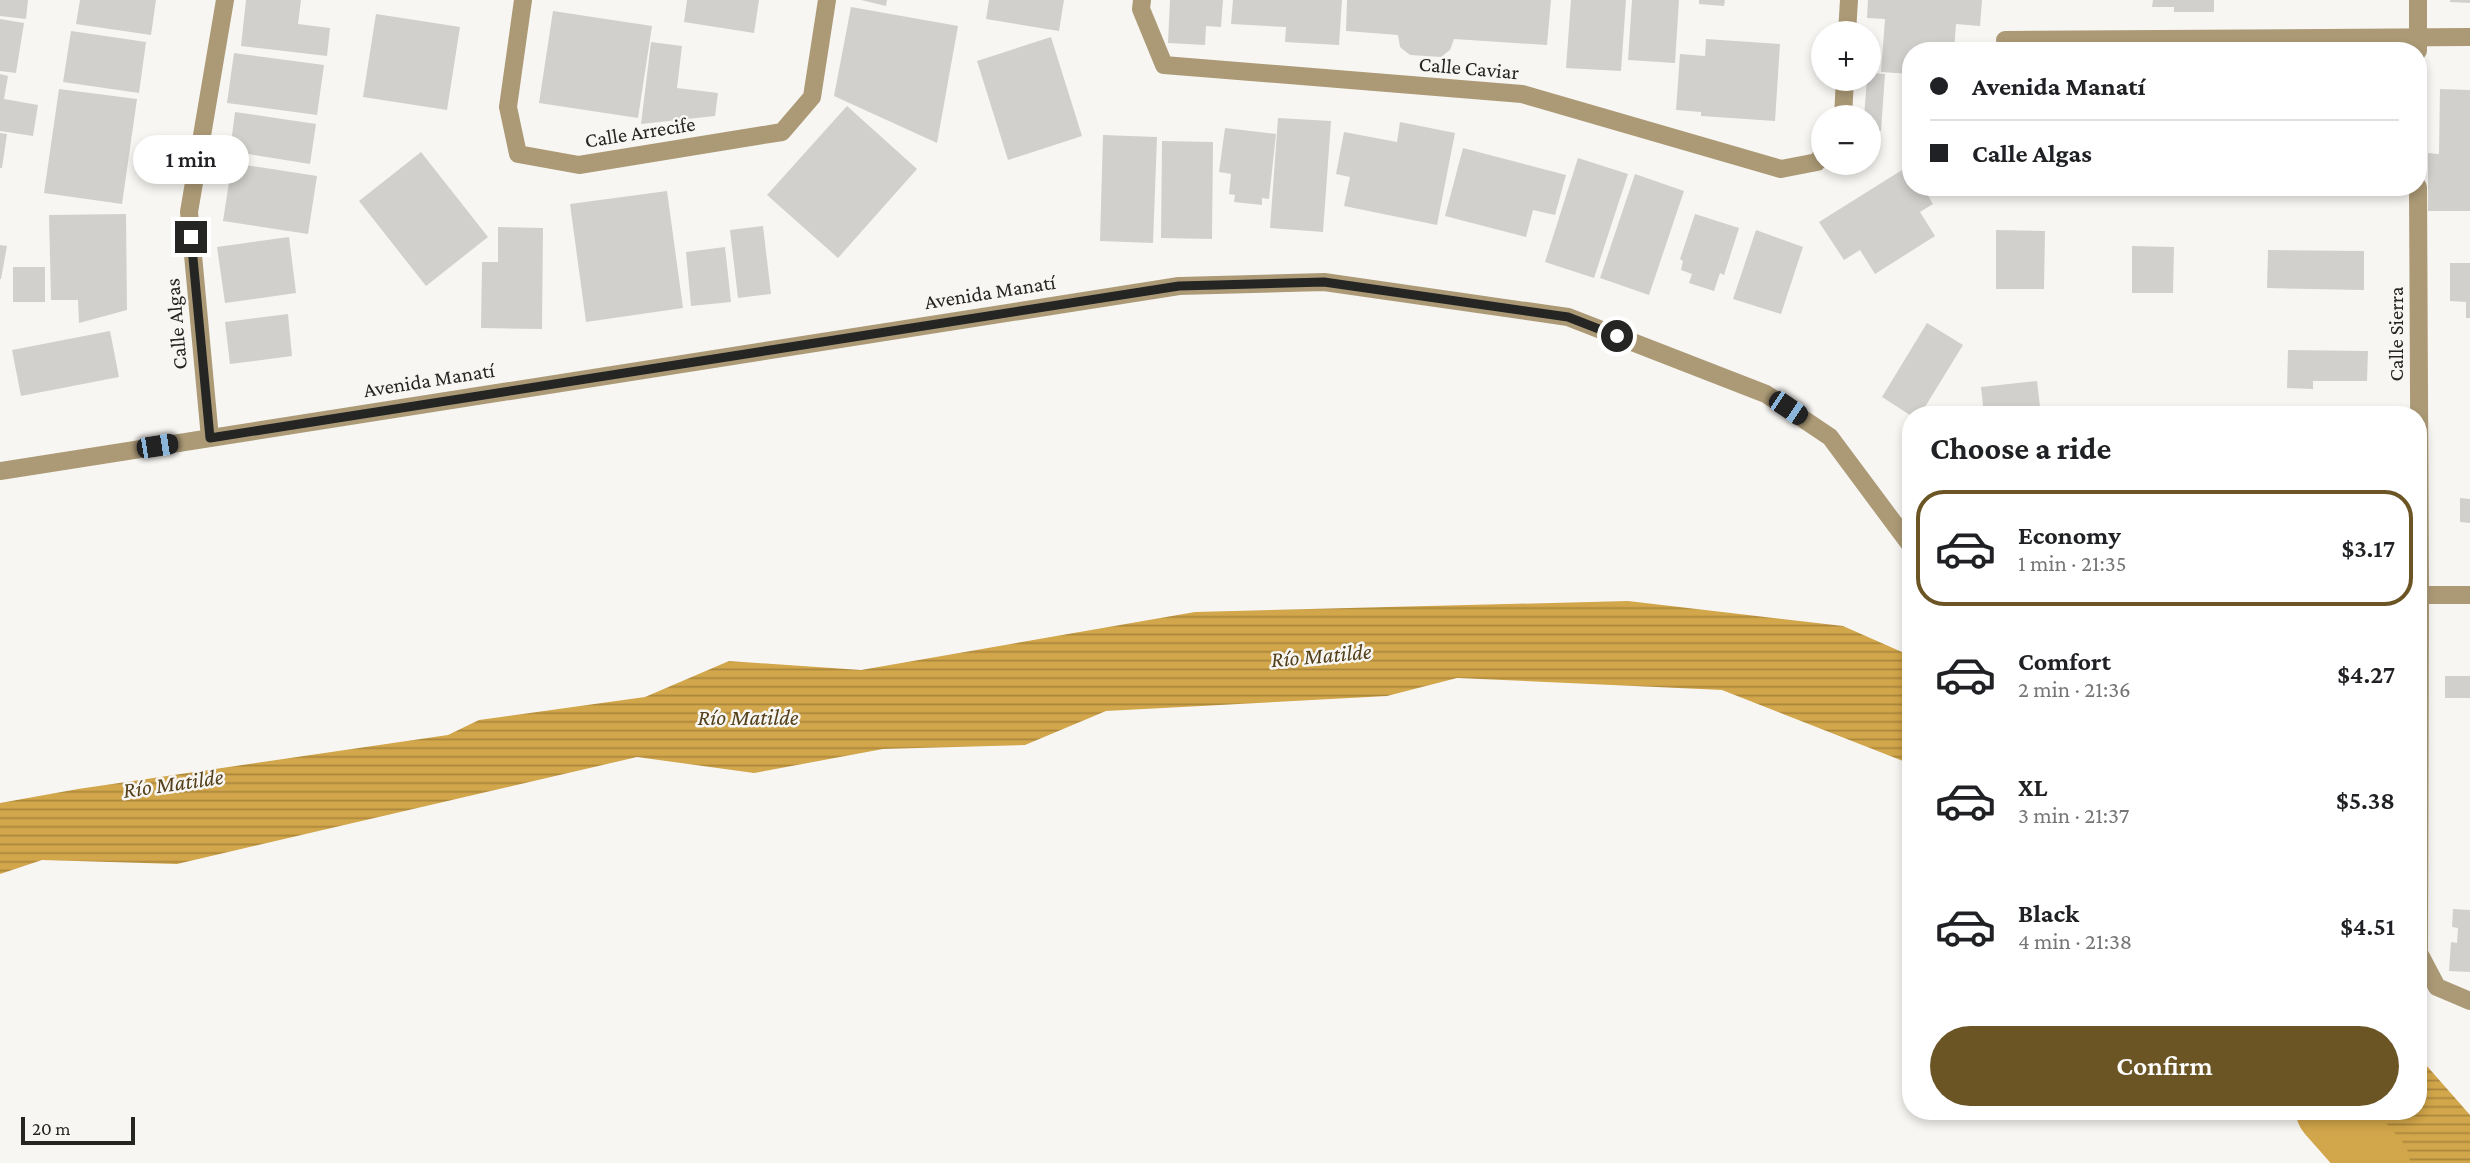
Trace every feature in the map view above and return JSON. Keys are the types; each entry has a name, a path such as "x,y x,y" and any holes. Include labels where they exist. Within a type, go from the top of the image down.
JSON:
{"street":[{"name":"Calle Algas","path":"210,438 189,212 225,0"},
{"name":"Calle Arrecife","path":"523,0 508,107 518,154 579,165 782,132 812,97 827,0"},
{"name":"Calle Caviar","path":"1142,0 1141,9 1164,65 1522,94 1780,169 1811,163"},
{"path":"1848,21 1849,0"},
{"path":"2418,0 2418,42"},
{"path":"2427,43 2470,37"},
{"path":"2005,40 2212,42"},
{"name":"Calle Sierra","path":"2418,196 2419,406"},
{"name":"Avenida Manatí","path":"0,471 1179,286 1324,282 1568,317 1766,394 1830,437 1902,534"},
{"path":"2427,595 2470,594"},
{"name":"Calle Sierra","path":"2427,968 2437,987 2470,1001"}],"water":[{"name":"Río Matilde","path":"1628,601 1843,626 1902,652 1902,761 1722,690 1457,678 1387,696 1106,711 1025,745 883,749 754,773 637,757 177,864 42,860 0,874 0,803 78,789 448,735 479,720 645,697 729,661 861,670 1195,612"},
{"path":"2427,1066 2470,1115 2470,1163 2381,1163 2334,1120 2427,1120"}],"building":[{"path":"0,0 28,0 26,19 0,16"},
{"path":"80,0 156,0 151,35 76,24"},
{"path":"246,0 301,0 298,24 330,28 327,56 241,46"},
{"path":"687,0 759,0 754,33 684,22"},
{"path":"861,0 887,0 886,6"},
{"path":"989,0 1064,0 1059,31 986,19"},
{"path":"1170,0 1223,0 1221,27 1206,26 1205,45 1168,43"},
{"path":"1233,0 1342,0 1339,45 1285,42 1286,27 1231,24"},
{"path":"1347,0 1551,0 1547,45 1454,39 1450,50 1441,57 1410,55 1400,47 1398,35 1346,31"},
{"path":"1571,0 1626,0 1621,71 1566,68"},
{"path":"1632,0 1679,0 1675,63 1628,60"},
{"path":"1699,0 1725,0 1724,6 1699,4"},
{"path":"1868,0 1982,0 1980,26 1956,24 1955,42 1902,42 1902,73 1881,72 1885,19 1867,18"},
{"path":"2153,0 2214,0 2214,12 2174,12 2174,7 2152,7"},
{"path":"2470,0 2470,3 2450,2"},
{"path":"851,7 958,26 937,143 834,96"},
{"path":"553,11 652,26 638,118 539,103"},
{"path":"376,14 460,27 447,110 363,97"},
{"path":"0,19 24,23 16,73 0,71"},
{"path":"71,31 146,42 139,93 63,82"},
{"path":"1051,37 1082,136 1008,160 977,61"},
{"path":"1706,39 1780,44 1775,121 1701,116 1701,112 1676,110 1680,54 1705,56"},
{"path":"651,42 682,46 677,88 718,93 715,116 641,124"},
{"path":"234,53 324,65 317,115 227,103"},
{"path":"0,74 8,76 4,99 38,105 33,136 0,131"},
{"path":"1881,74 1885,74 1881,131 1881,105 1865,105 1866,91 1881,91"},
{"path":"59,89 137,99 122,204 44,193"},
{"path":"2440,89 2470,90 2470,211 2428,211 2428,153 2439,154"},
{"path":"847,106 917,169 838,258 767,195"},
{"path":"235,112 316,124 310,164 230,151"},
{"path":"1278,118 1331,121 1323,232 1270,228"},
{"path":"1400,122 1455,133 1437,225 1344,206 1350,177 1336,174 1344,132 1397,142"},
{"path":"1225,128 1276,134 1269,199 1262,198 1262,205 1234,202 1235,195 1229,194 1231,174 1219,172"},
{"path":"0,133 7,134 2,168 0,168"},
{"path":"1103,135 1157,137 1153,243 1100,241"},
{"path":"1162,141 1213,142 1212,239 1161,238"},
{"path":"1463,148 1566,175 1555,215 1533,210 1526,237 1445,216"},
{"path":"421,152 488,237 426,286 359,201"},
{"path":"1578,158 1628,174 1594,278 1545,262"},
{"path":"232,163 317,176 308,234 223,221"},
{"path":"1902,170 1902,196 1928,196 1933,204 1920,212 1935,236 1875,274 1860,250 1844,260 1819,222"},
{"path":"1635,174 1684,191 1649,295 1600,278"},
{"path":"667,191 683,308 586,322 570,204"},
{"path":"126,214 127,310 79,323 78,300 51,300 49,215"},
{"path":"1695,214 1739,228 1724,275 1720,273 1714,291 1689,283 1692,274 1681,270 1683,261 1680,259"},
{"path":"763,226 771,294 738,298 730,230"},
{"path":"498,227 543,228 542,329 481,328 482,262 498,262"},
{"path":"1756,230 1803,247 1781,314 1733,299"},
{"path":"1996,230 2045,231 2044,289 1996,289"},
{"path":"289,237 296,293 225,303 217,247"},
{"path":"0,245 7,246 1,279 0,279"},
{"path":"2132,246 2174,247 2173,293 2132,293"},
{"path":"725,247 731,302 691,306 686,252"},
{"path":"2268,250 2364,251 2364,290 2267,288"},
{"path":"2450,263 2470,263 2470,318 2466,318 2466,302 2450,301"},
{"path":"13,267 45,267 45,302 13,302"},
{"path":"288,314 292,356 230,364 225,322"},
{"path":"1927,323 1963,345 1926,406 1902,406 1902,410 1882,397"},
{"path":"110,331 119,377 21,396 12,350"},
{"path":"2288,350 2368,351 2367,381 2313,381 2313,389 2287,388"},
{"path":"2037,381 2040,406 1983,406 1981,387"},
{"path":"2460,498 2470,499 2470,523 2460,522"},
{"path":"2445,676 2470,676 2470,698 2445,698"},
{"path":"2453,909 2470,910 2470,972 2449,971 2451,942 2457,943 2458,928 2452,927"}],"waterway":[{"name":"Río Matilde","path":"2338,1120 2376,1163"}],"route":[{"path":"191,237 210,438 1179,286 1324,282 1568,317 1617,336"}]}
